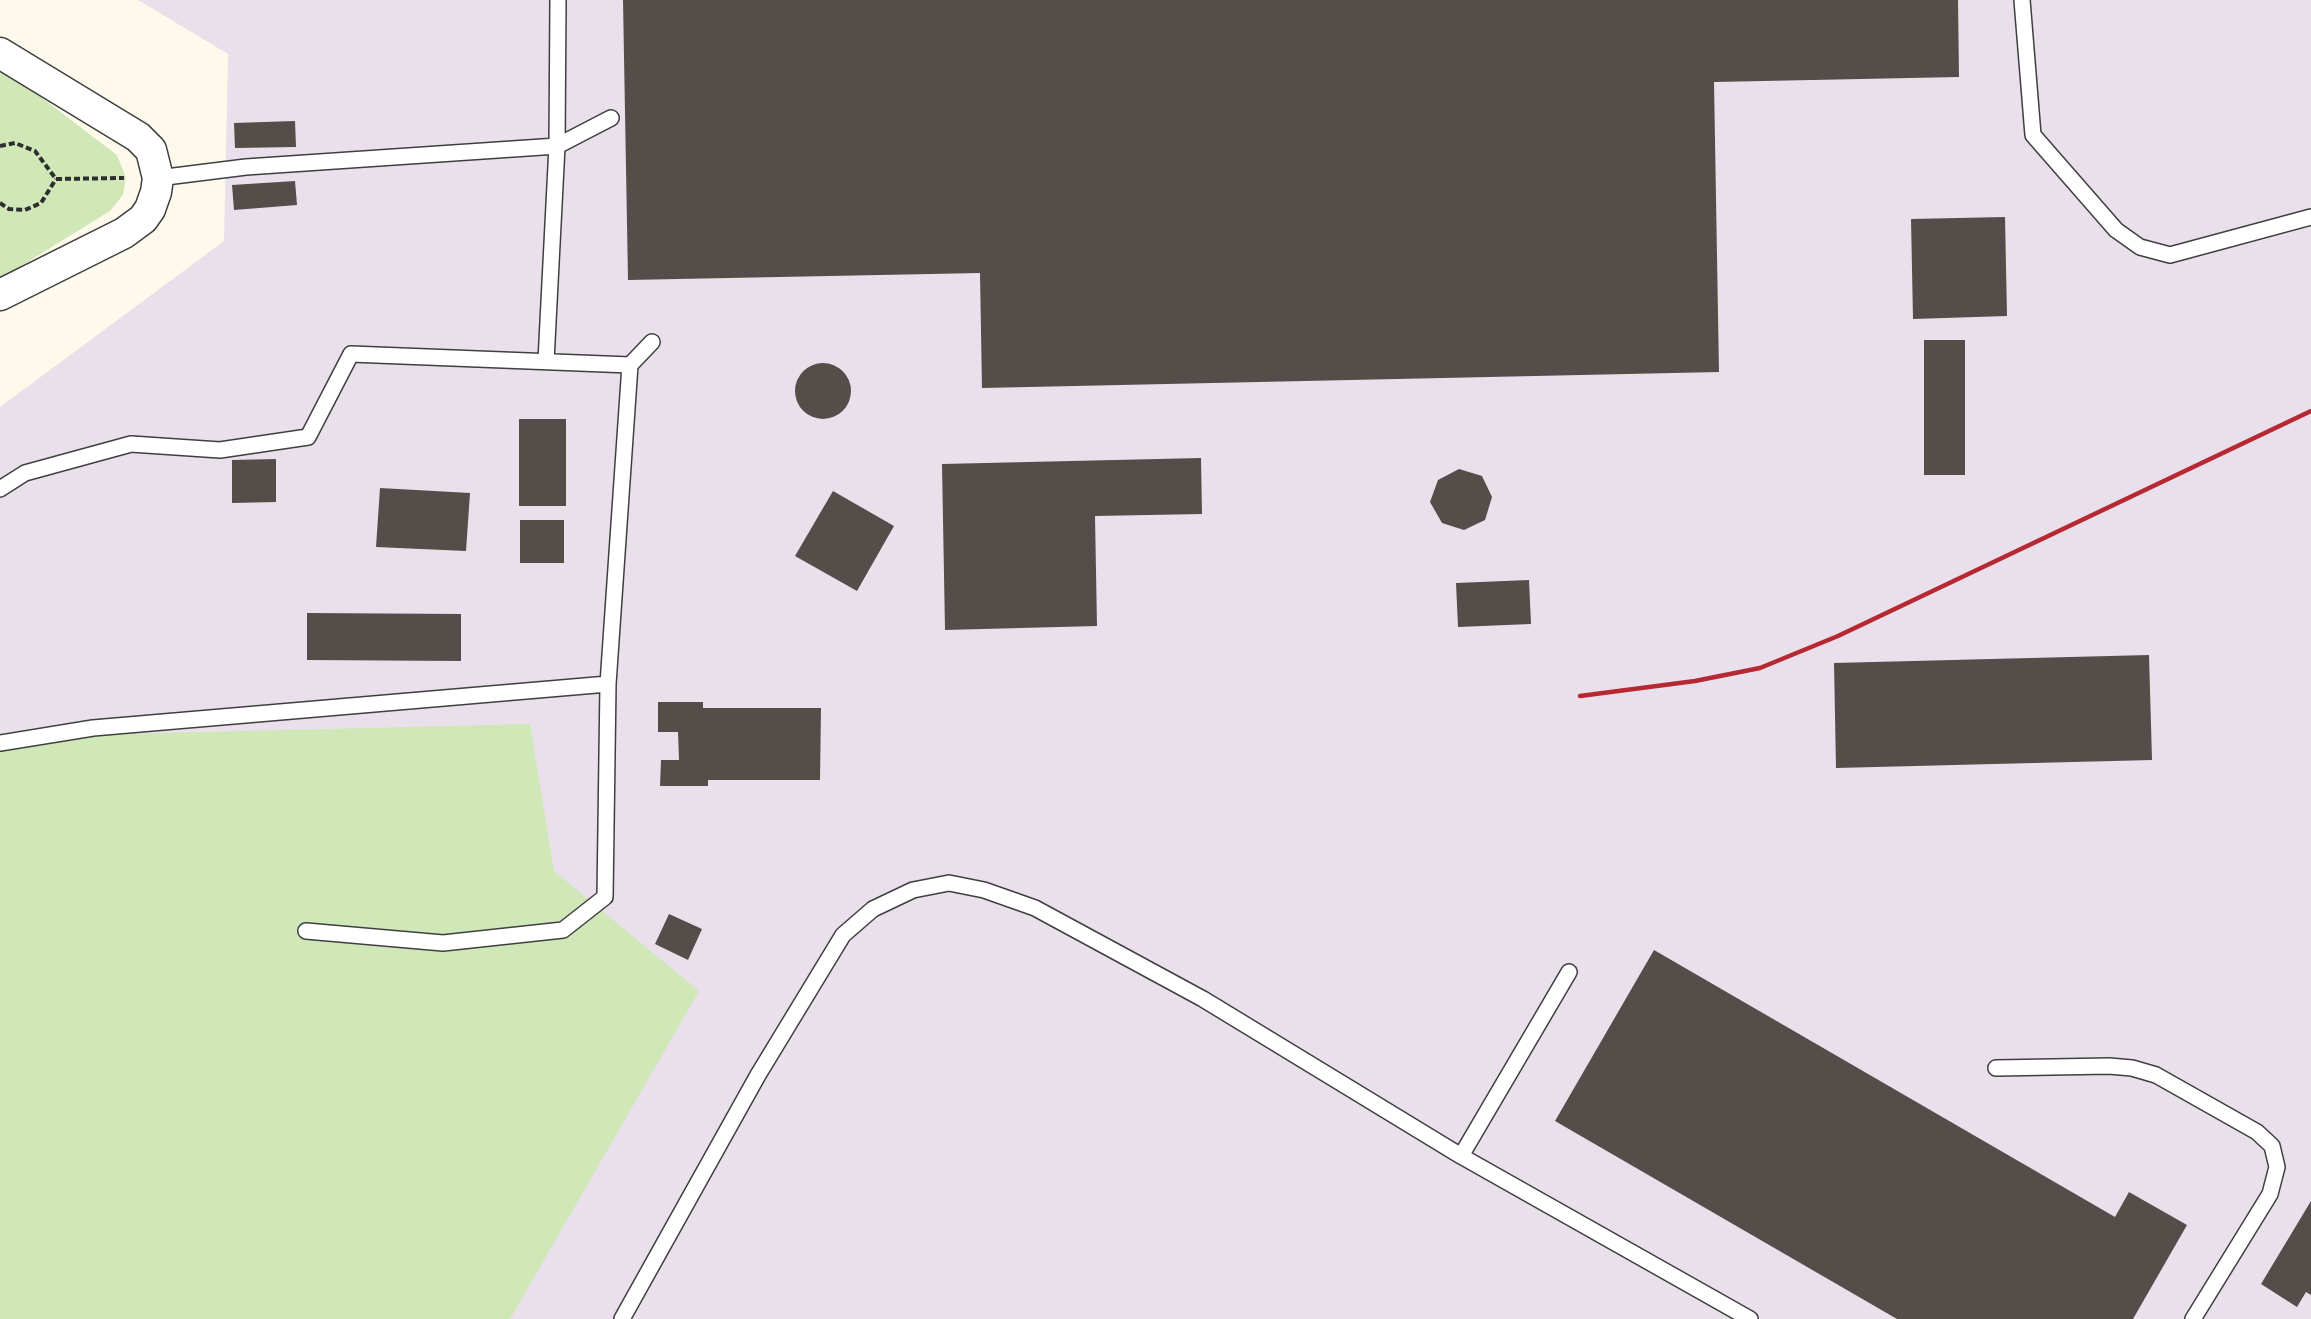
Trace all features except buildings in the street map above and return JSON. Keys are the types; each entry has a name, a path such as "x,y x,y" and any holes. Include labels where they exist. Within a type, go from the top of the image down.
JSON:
{"street":[{"path":"0,53 138,137 151,150 158,178 156,192 143,219 124,233 0,295"}],"lane":[{"path":"546,361 557,146 558,0"},
{"path":"2022,0 2033,135 2116,230 2140,247 2170,255 2311,217"},
{"path":"158,178 246,167 557,146 611,118"},
{"path":"306,931 443,943 563,930 605,897 608,684 630,364 652,342"},
{"path":"0,489 25,473 131,444 220,450 308,437 351,354 630,364"},
{"path":"0,743 93,728 608,684"},
{"path":"622,1319 758,1075 843,935 873,909 913,890 949,884 984,890 1035,908 1203,999 1461,1156 1750,1319"},
{"path":"1461,1156 1569,972"},
{"path":"1996,1068 2109,1065 2132,1068 2156,1075 2257,1132 2272,1146 2277,1167 2270,1194 2193,1319"}],"path":[{"path":"0,146 15,143 35,151 56,179"},
{"path":"56,179 158,178"},
{"path":"0,203 9,209 25,210 41,203 56,179"}],"shaded area":[{"path":"138,0 2311,0 2311,1319 0,1319 0,407 224,241 228,54"}],"green space":[{"path":"0,66 117,155 126,178 123,195 110,211 0,279"},
{"path":"530,724 554,871 699,991 510,1319 0,1319 0,737"}],"railway":[{"path":"1580,696 1695,681 1760,668 1838,636 2311,411"}]}
